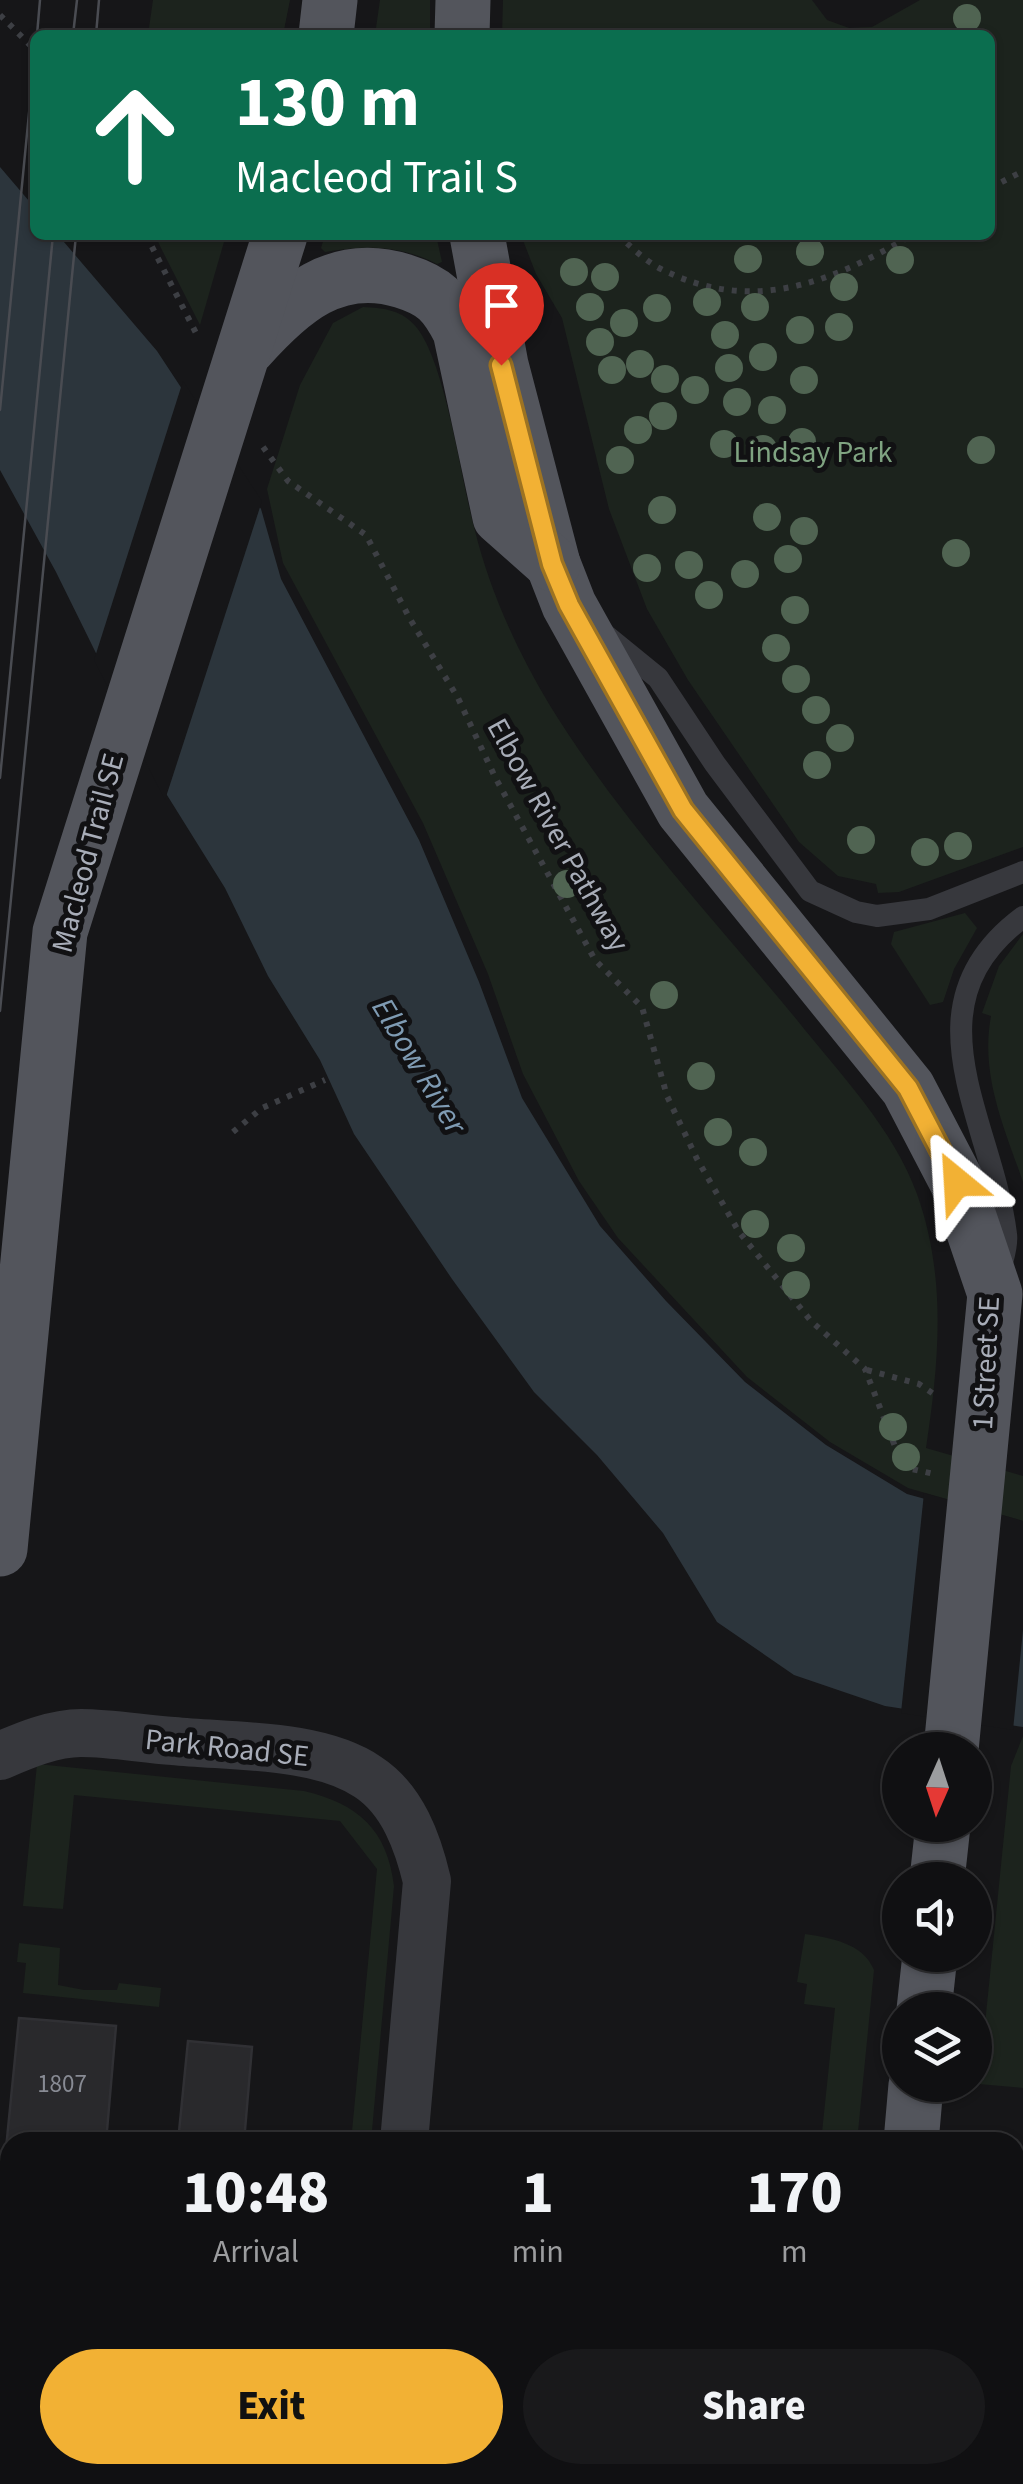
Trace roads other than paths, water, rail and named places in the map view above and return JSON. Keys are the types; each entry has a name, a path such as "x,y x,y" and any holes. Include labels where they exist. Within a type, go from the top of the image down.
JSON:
{"main road":[{"path":"327,30 330,0"},
{"path":"462,0 462,30"},
{"name":"Macleod Trail SE","path":"0,1549 60,932 244,328 278,240"},
{"path":"479,240 501,365 561,584"},
{"path":"244,328 334,280 378,273 426,288 447,306 460,331 500,517 561,584"},
{"name":"1 Street SE","path":"561,584 683,810 908,1088 957,1182 995,1294 952,1732"},
{"path":"911,2132 914,2102"}],"street":[{"name":"Park Road SE","path":"0,1756 29,1743 78,1733 305,1754 342,1762 372,1779 398,1809 418,1843 428,1882 405,2132"}],"lane":[{"path":"561,584 658,678 715,764 810,891 856,912 877,916 928,909 1023,872"},
{"path":"995,1294 1007,1238 962,1053 961,1018 971,973 997,936 1023,916"}],"water":[{"name":"Elbow River","path":"0,167 30,202 30,240 62,240 157,351 261,509 281,579 419,840 479,982 522,1098 600,1226 745,1382 826,1445 907,1494 1023,1526 1023,1727 885,1706 794,1675 717,1622 663,1533 597,1455 534,1392 354,1134 320,1060 268,976 225,888 162,787 56,572 0,470"}],"tram line":[{"path":"37,30 40,0"},
{"path":"74,30 77,0"},
{"path":"96,30 99,0"},
{"path":"0,410 30,103"},
{"path":"0,778 53,240"},
{"path":"0,1011 76,240"}],"park label":[{"name":"Lindsay Park","path":"813,452"}]}
